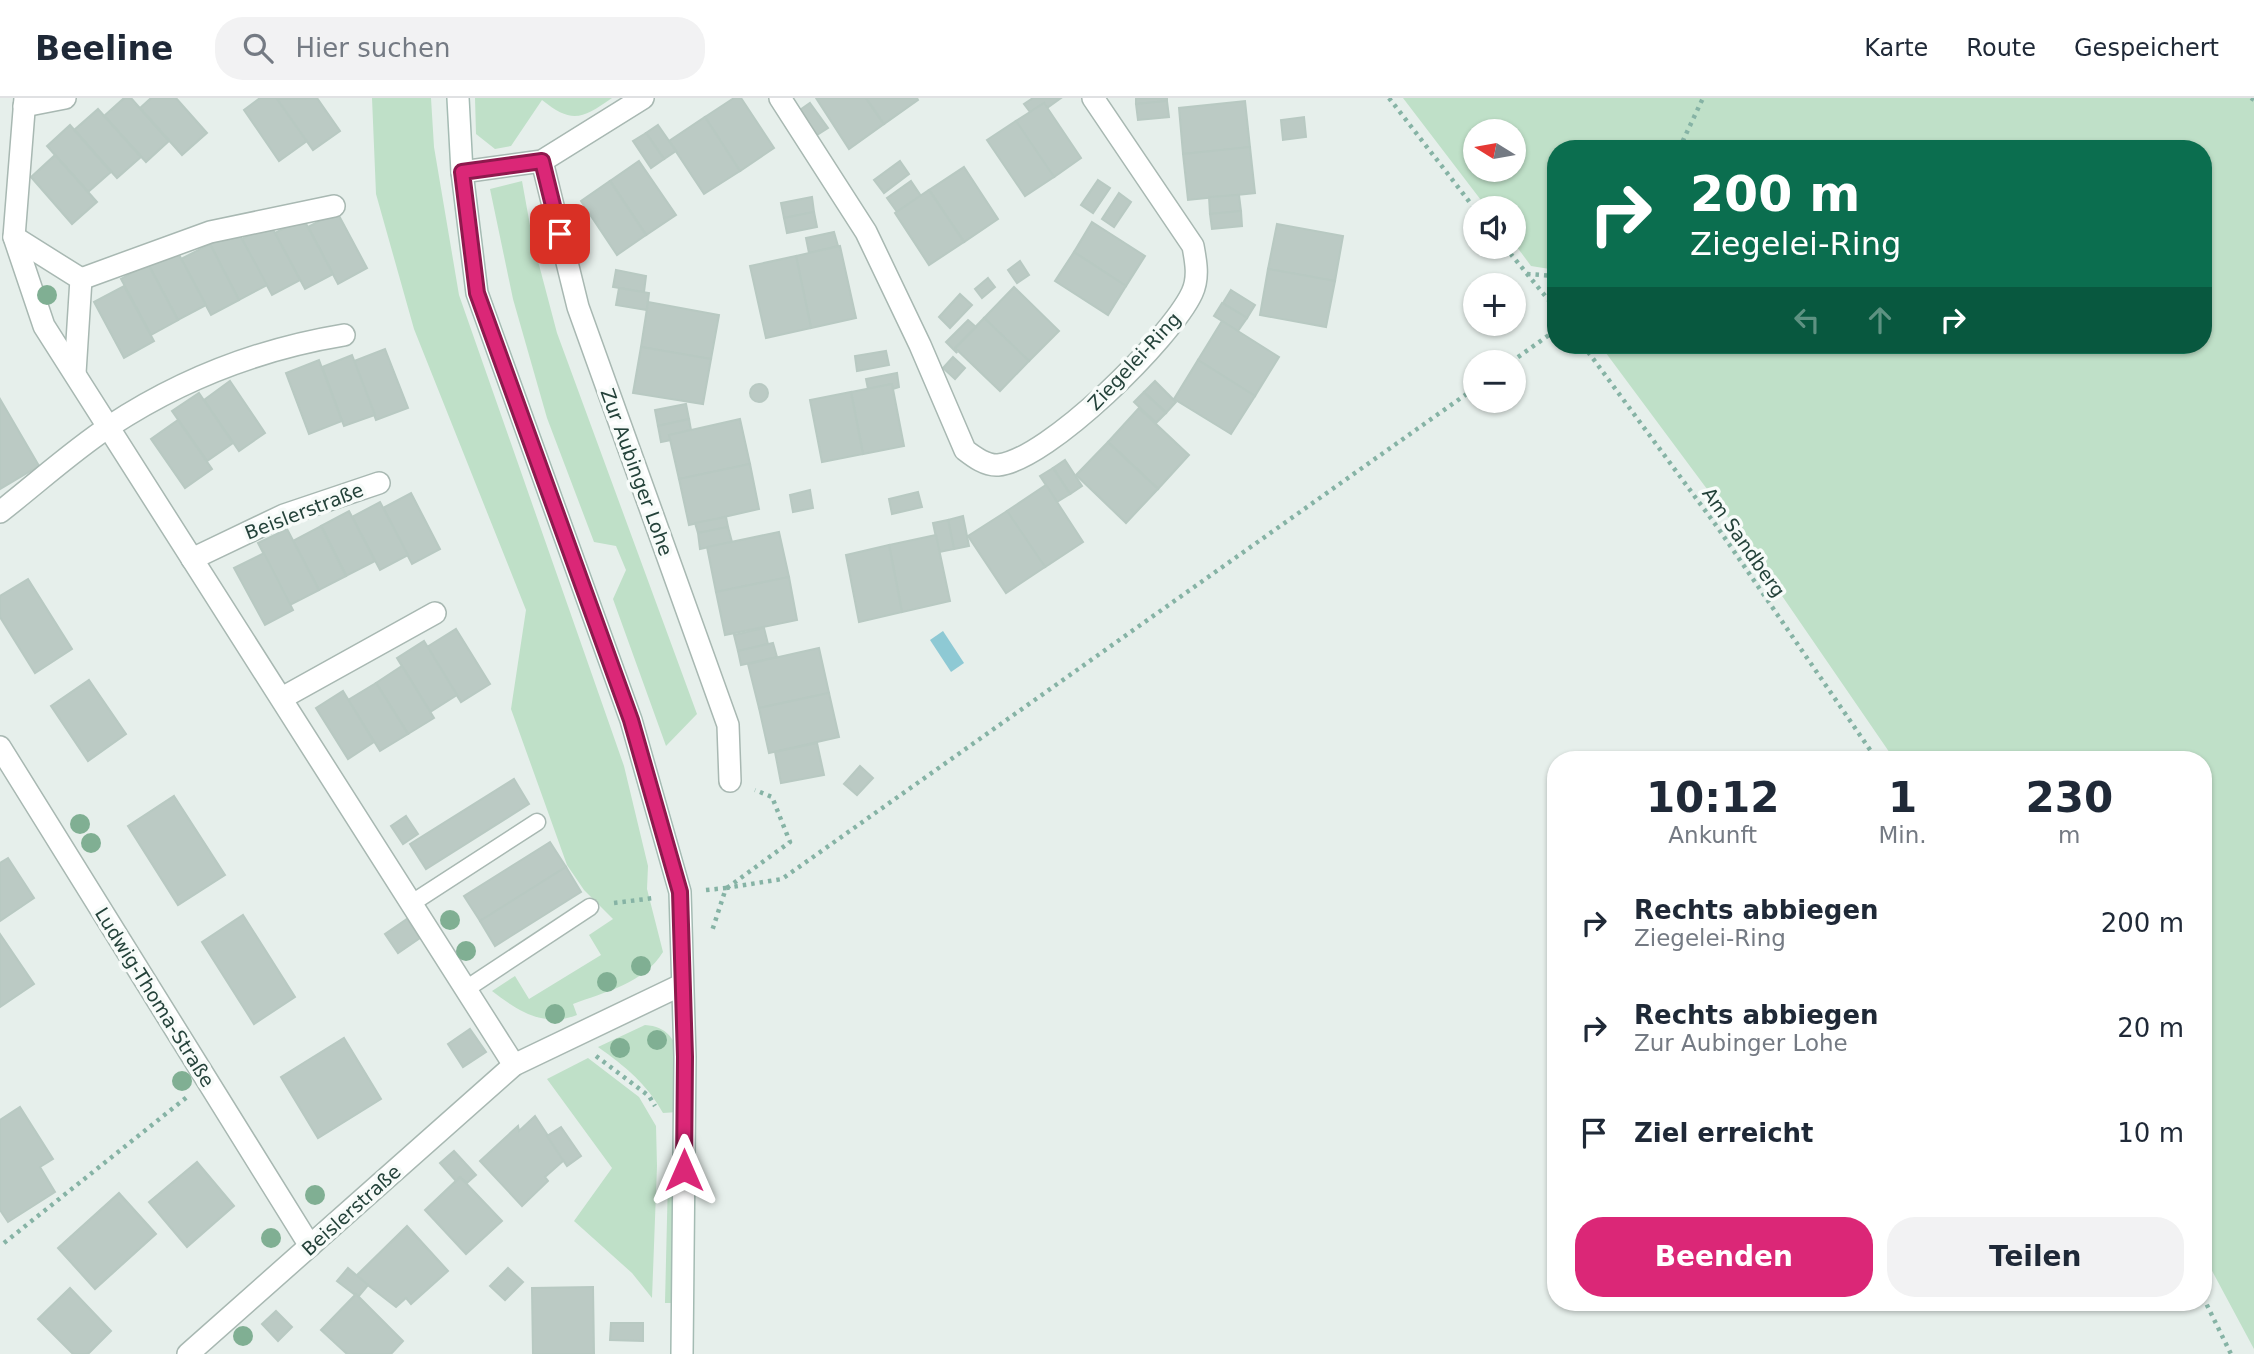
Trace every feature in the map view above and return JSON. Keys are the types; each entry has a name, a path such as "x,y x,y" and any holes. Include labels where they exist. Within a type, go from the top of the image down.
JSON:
{"street":[{"path":"65,98 25,102 13,237 44,326 514,1065"},
{"path":"458,98 462,172 477,293 631,720 680,892 685,1057 682,1354"},
{"path":"462,172 542,161 643,98"},
{"name":"Ziegelei-Ring","path":"780,98 866,232 920,345 965,450 979,461 997,465 1018,458 1091,410 1152,347 1180,313 1193,291 1197,267 1193,246 1093,98"},
{"name":"Zur Aubinger Lohe","path":"542,161 578,307 727,726 730,781"},
{"path":"80,279 210,232 334,206"},
{"path":"13,237 80,279"},
{"path":"75,373 80,279"},
{"path":"0,512 110,426 188,381 273,349 344,335"},
{"name":"Beislerstraße","path":"192,559 284,515 379,483"},
{"path":"282,698 435,613"},
{"name":"Ludwig-Thoma-Straße","path":"0,747 310,1246"},
{"name":"Beislerstraße","path":"188,1354 514,1065 681,985"}],"lane":[{"path":"412,903 537,822"},
{"path":"466,989 590,907"}],"path":[{"path":"1389,98 1465,196"},
{"path":"1683,140 1703,98"},
{"path":"1514,259 1525,273"},
{"path":"1526,274 1547,275"},
{"path":"1526,274 1547,298"},
{"path":"1526,352 1547,337"},
{"name":"Am Sandberg","path":"1590,354 1718,528 1871,751"},
{"path":"730,781 772,797 790,842 726,888 782,879 1463,397"},
{"path":"590,907 680,892"},
{"path":"655,898 658,910"},
{"path":"568,1040 585,1049 641,1090 658,1111"},
{"path":"4,1243 207,1081"},
{"path":"2210,1311 2231,1354"}],"green space":[{"path":"372,98 431,98 434,147 459,295 624,766 648,866 647,889 663,952 655,963 635,979 573,1004 577,1015 565,1019 553,1020 532,1015 492,991 515,976 529,999 601,955 589,935 613,919 584,890 567,865 511,709 526,610 414,329 376,194"},
{"path":"475,98 612,98 593,111 577,116 561,113 542,100 511,146 495,149 476,134"},
{"path":"1403,98 2254,98 2254,1349 2212,1271 2212,751 1889,751 1730,520 1607,354 2212,354 2212,140 1547,140 1547,269 1531,266 1526,259 1526,196 1478,196 1467,182 1526,182 1526,119 1463,119 1463,177"},
{"path":"522,181 533,242 557,333 697,714 666,746 613,599 626,570 616,546 594,542 547,418 513,299 490,189"},
{"path":"645,1025 659,1028 669,1035 675,1045 679,1071 678,1112 663,1113 635,1076 598,1047"},
{"path":"588,1058 639,1097 656,1126 652,1298 632,1273 574,1221 612,1168 547,1079"},
{"path":"668,1178 676,1179 673,1303 665,1303"}],"water":[{"path":"943,631 964,663 951,672 930,640"}],"building":[{"path":"124,98 131,98 169,141 146,162 104,116"},
{"path":"151,98 176,98 207,133 182,155 140,108"},
{"path":"260,98 277,98 307,141 279,161 244,110"},
{"path":"317,98 340,131 313,150 277,99"},
{"path":"734,98 741,98 774,148 740,171 705,117"},
{"path":"816,98 866,98 884,124 849,149"},
{"path":"866,98 917,98 918,100 884,124"},
{"path":"1033,98 1061,98 1047,108 1044,103 1030,112 1024,104"},
{"path":"1136,98 1167,98 1167,101 1136,104"},
{"path":"1167,101 1169,117 1138,120 1136,104"},
{"path":"1245,101 1250,147 1183,154 1179,108"},
{"path":"810,103 828,128 814,137 797,112"},
{"path":"1044,103 1081,158 1054,177 1016,121"},
{"path":"98,109 141,157 117,178 74,130"},
{"path":"705,117 740,171 704,194 669,141"},
{"path":"1304,117 1306,137 1283,140 1281,120"},
{"path":"1016,121 1054,177 1025,196 987,140"},
{"path":"70,125 111,172 88,192 47,146"},
{"path":"658,125 676,151 664,159 646,133"},
{"path":"646,133 664,159 651,168 633,141"},
{"path":"1250,147 1255,193 1188,200 1183,154"},
{"path":"55,155 97,202 72,224 31,177"},
{"path":"639,161 676,215 646,235 610,181"},
{"path":"900,161 909,174 884,193 874,180"},
{"path":"964,167 998,219 964,242 929,190"},
{"path":"1098,180 1110,188 1093,213 1081,205"},
{"path":"610,181 646,235 617,255 581,201"},
{"path":"911,181 921,196 897,212 887,198"},
{"path":"929,190 964,242 929,265 895,213"},
{"path":"1119,193 1131,202 1114,227 1102,219"},
{"path":"1239,195 1241,211 1210,214 1209,197"},
{"path":"812,197 814,212 784,218 781,203"},
{"path":"1241,211 1242,226 1212,229 1210,214"},
{"path":"337,212 367,268 338,284 308,227"},
{"path":"814,212 817,227 787,233 784,218"},
{"path":"303,218 333,274 305,289 275,233"},
{"path":"1092,222 1145,256 1126,286 1074,252"},
{"path":"270,224 300,280 272,295 242,239"},
{"path":"1277,224 1343,236 1335,281 1268,269"},
{"path":"237,230 267,285 239,300 210,244"},
{"path":"834,232 838,246 809,253 806,238"},
{"path":"210,244 239,300 211,315 181,259"},
{"path":"840,246 856,318 811,328 796,256"},
{"path":"176,249 206,305 178,320 148,264"},
{"path":"1074,252 1126,286 1108,315 1055,281"},
{"path":"796,256 811,328 766,338 750,266"},
{"path":"1020,261 1029,275 1017,283 1008,270"},
{"path":"148,264 178,320 151,335 121,279"},
{"path":"1268,269 1335,281 1326,327 1260,315"},
{"path":"616,270 646,276 644,292 613,287"},
{"path":"988,278 995,287 982,298 975,289"},
{"path":"124,286 154,341 124,358 94,302"},
{"path":"1014,287 1059,331 1029,361 984,318"},
{"path":"619,288 649,293 647,310 616,305"},
{"path":"1231,290 1255,305 1247,318 1223,303"},
{"path":"960,294 972,305 950,328 939,317"},
{"path":"648,302 719,315 711,359 641,347"},
{"path":"1222,303 1247,318 1238,331 1214,316"},
{"path":"984,318 1029,361 1000,391 955,348"},
{"path":"968,320 976,327 955,348 957,353 946,342"},
{"path":"1222,321 1279,357 1255,396 1198,360"},
{"path":"641,347 711,359 703,404 633,393"},
{"path":"385,349 408,408 376,420 354,361"},
{"path":"886,351 889,365 857,371 855,356"},
{"path":"352,355 375,415 344,426 322,367"},
{"path":"953,357 965,368 955,379 943,368"},
{"path":"319,360 342,421 309,434 286,373"},
{"path":"1198,360 1255,396 1231,434 1174,399"},
{"path":"897,373 899,387 893,389 892,384 868,389 866,379"},
{"path":"230,381 265,433 239,451 204,400"},
{"path":"1155,381 1176,402 1166,413 1144,392"},
{"path":"759,384 765,387 768,393 765,399 759,402 753,399 750,393 753,387"},
{"path":"892,384 904,446 863,454 851,392"},
{"path":"851,392 863,454 822,462 810,400"},
{"path":"1144,392 1166,413 1156,423 1134,402"},
{"path":"199,393 233,443 207,461 172,411"},
{"path":"0,399 39,466 0,489"},
{"path":"686,404 689,419 658,426 655,410"},
{"path":"1139,408 1189,455 1158,489 1108,442"},
{"path":"689,419 691,430 669,435 671,440 661,442 658,426"},
{"path":"740,419 750,464 679,479 669,435"},
{"path":"178,420 212,469 185,488 151,439"},
{"path":"1108,442 1158,489 1126,523 1076,475"},
{"path":"1065,460 1082,486 1070,494 1053,468"},
{"path":"750,464 759,509 689,525 679,479"},
{"path":"1053,468 1070,494 1057,502 1040,476"},
{"path":"1046,485 1083,542 1045,567 1007,511"},
{"path":"810,490 813,508 793,512 790,495"},
{"path":"918,492 922,507 892,514 889,499"},
{"path":"411,493 440,549 412,564 383,508"},
{"path":"380,502 408,555 380,570 352,517"},
{"path":"349,511 375,561 346,576 321,526"},
{"path":"1007,511 1045,567 1006,593 968,536"},
{"path":"963,516 969,546 954,549 948,520"},
{"path":"726,517 728,527 698,533 695,523"},
{"path":"948,520 954,549 939,552 933,523"},
{"path":"321,526 346,576 319,590 293,541"},
{"path":"728,527 732,542 700,549 698,533"},
{"path":"287,529 319,590 290,605 258,543"},
{"path":"779,532 789,577 716,592 707,547"},
{"path":"936,535 950,601 902,612 889,545"},
{"path":"889,545 902,612 859,622 846,555"},
{"path":"264,553 293,610 265,625 234,568"},
{"path":"789,577 797,620 725,635 716,592"},
{"path":"28,579 72,649 35,673 0,617 0,596"},
{"path":"764,628 768,644 738,651 734,635"},
{"path":"456,629 490,684 461,702 427,647"},
{"path":"424,641 457,695 430,712 397,658"},
{"path":"773,643 777,657 741,665 738,651"},
{"path":"819,648 829,693 759,708 748,664"},
{"path":"402,666 434,718 408,734 376,683"},
{"path":"89,680 126,734 88,761 51,706"},
{"path":"376,683 408,734 380,751 348,700"},
{"path":"343,691 374,742 348,759 316,708"},
{"path":"829,693 839,737 769,753 759,708"},
{"path":"817,743 824,775 781,783 775,752"},
{"path":"860,766 873,778 857,795 844,784"},
{"path":"514,779 529,804 426,869 410,844"},
{"path":"174,796 225,875 178,905 128,826"},
{"path":"406,816 418,834 403,844 391,826"},
{"path":"550,842 566,867 480,921 464,896"},
{"path":"8,858 34,898 0,921 0,863"},
{"path":"566,867 581,892 495,946 480,921"},
{"path":"243,915 295,997 254,1024 202,942"},
{"path":"407,919 420,938 398,953 385,934"},
{"path":"0,934 34,984 0,1007"},
{"path":"470,1029 486,1052 463,1067 448,1044"},
{"path":"344,1038 381,1099 318,1138 281,1077"},
{"path":"20,1107 53,1159 40,1167 55,1192 8,1222 0,1210 0,1120"},
{"path":"535,1116 564,1160 545,1177 548,1181 522,1206 480,1161 518,1126 519,1131"},
{"path":"561,1127 581,1156 567,1166 547,1136"},
{"path":"454,1151 476,1175 467,1183 460,1177 456,1181 440,1163"},
{"path":"197,1162 234,1206 187,1247 149,1202"},
{"path":"460,1177 502,1221 466,1254 425,1210"},
{"path":"119,1193 156,1234 95,1289 58,1248"},
{"path":"407,1226 448,1271 411,1304 406,1298 396,1307 356,1276"},
{"path":"348,1268 368,1285 358,1297 337,1281"},
{"path":"508,1268 523,1282 505,1300 490,1286"},
{"path":"593,1287 594,1354 533,1354 532,1288"},
{"path":"70,1288 111,1331 88,1354 73,1354 38,1319"},
{"path":"356,1294 403,1341 391,1354 347,1354 321,1330"},
{"path":"276,1311 292,1327 278,1341 262,1324"},
{"path":"611,1323 643,1323 643,1341 610,1340"}],"route":[{"path":"560,234 542,161 462,172 477,293 631,720 680,892 685,1057 684,1170"}]}
